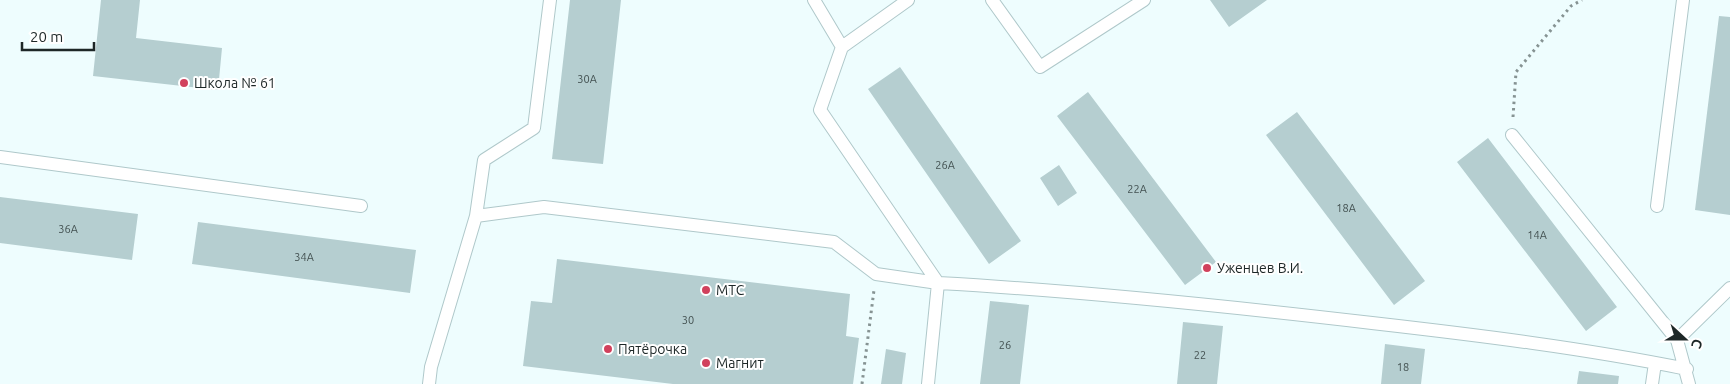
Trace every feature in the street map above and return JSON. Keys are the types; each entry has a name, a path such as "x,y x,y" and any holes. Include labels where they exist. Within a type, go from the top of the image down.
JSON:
{"lane":[{"path":"429,384 431,367 476,216 484,160 534,128 550,0"},
{"path":"814,0 842,47"},
{"path":"908,0 842,47 820,110 938,283 928,384"},
{"path":"992,0 1040,67 1144,0"},
{"path":"1657,206 1683,0"},
{"path":"1512,135 1678,340 1687,369 1689,384"},
{"path":"0,157 361,206"},
{"path":"476,216 544,207 834,242 876,274 938,283 1076,291 1250,308 1455,333 1687,369"},
{"path":"1678,340 1730,288"},
{"path":"1652,384 1655,363"}],"path":[{"path":"1512,135 1516,72 1572,6 1582,0"},
{"path":"862,384 876,274"}],"building":[{"path":"101,0 140,0 136,38 222,48 218,90 93,76"},
{"path":"570,0 621,0 603,164 552,159"},
{"path":"1210,0 1267,0 1229,27"},
{"path":"1719,16 1730,17 1730,215 1695,210"},
{"path":"900,67 1021,241 989,264 868,89"},
{"path":"1088,92 1216,262 1185,285 1057,116"},
{"path":"1297,112 1425,281 1394,305 1266,135"},
{"path":"1488,138 1617,307 1586,331 1457,162"},
{"path":"1059,165 1077,193 1058,206 1040,178"},
{"path":"0,197 138,214 132,260 0,243"},
{"path":"198,222 416,250 410,293 192,264"},
{"path":"557,259 850,294 846,336 859,338 853,384 673,384 523,366 531,301 552,303"},
{"path":"990,301 1029,305 1020,384 980,384"},
{"path":"1183,322 1223,326 1217,384 1177,384"},
{"path":"1385,344 1425,349 1421,384 1381,384"},
{"path":"886,349 906,353 902,384 881,384"},
{"path":"1579,371 1619,376 1618,384 1577,384"}],"place":[{"name":"Школа № 61","path":"184,83"},
{"name":"Уженцев В.И.","path":"1207,268"},
{"name":"МТС","path":"706,290"},
{"name":"Пятёрочка","path":"608,349"},
{"name":"Магнит","path":"706,363"}]}
